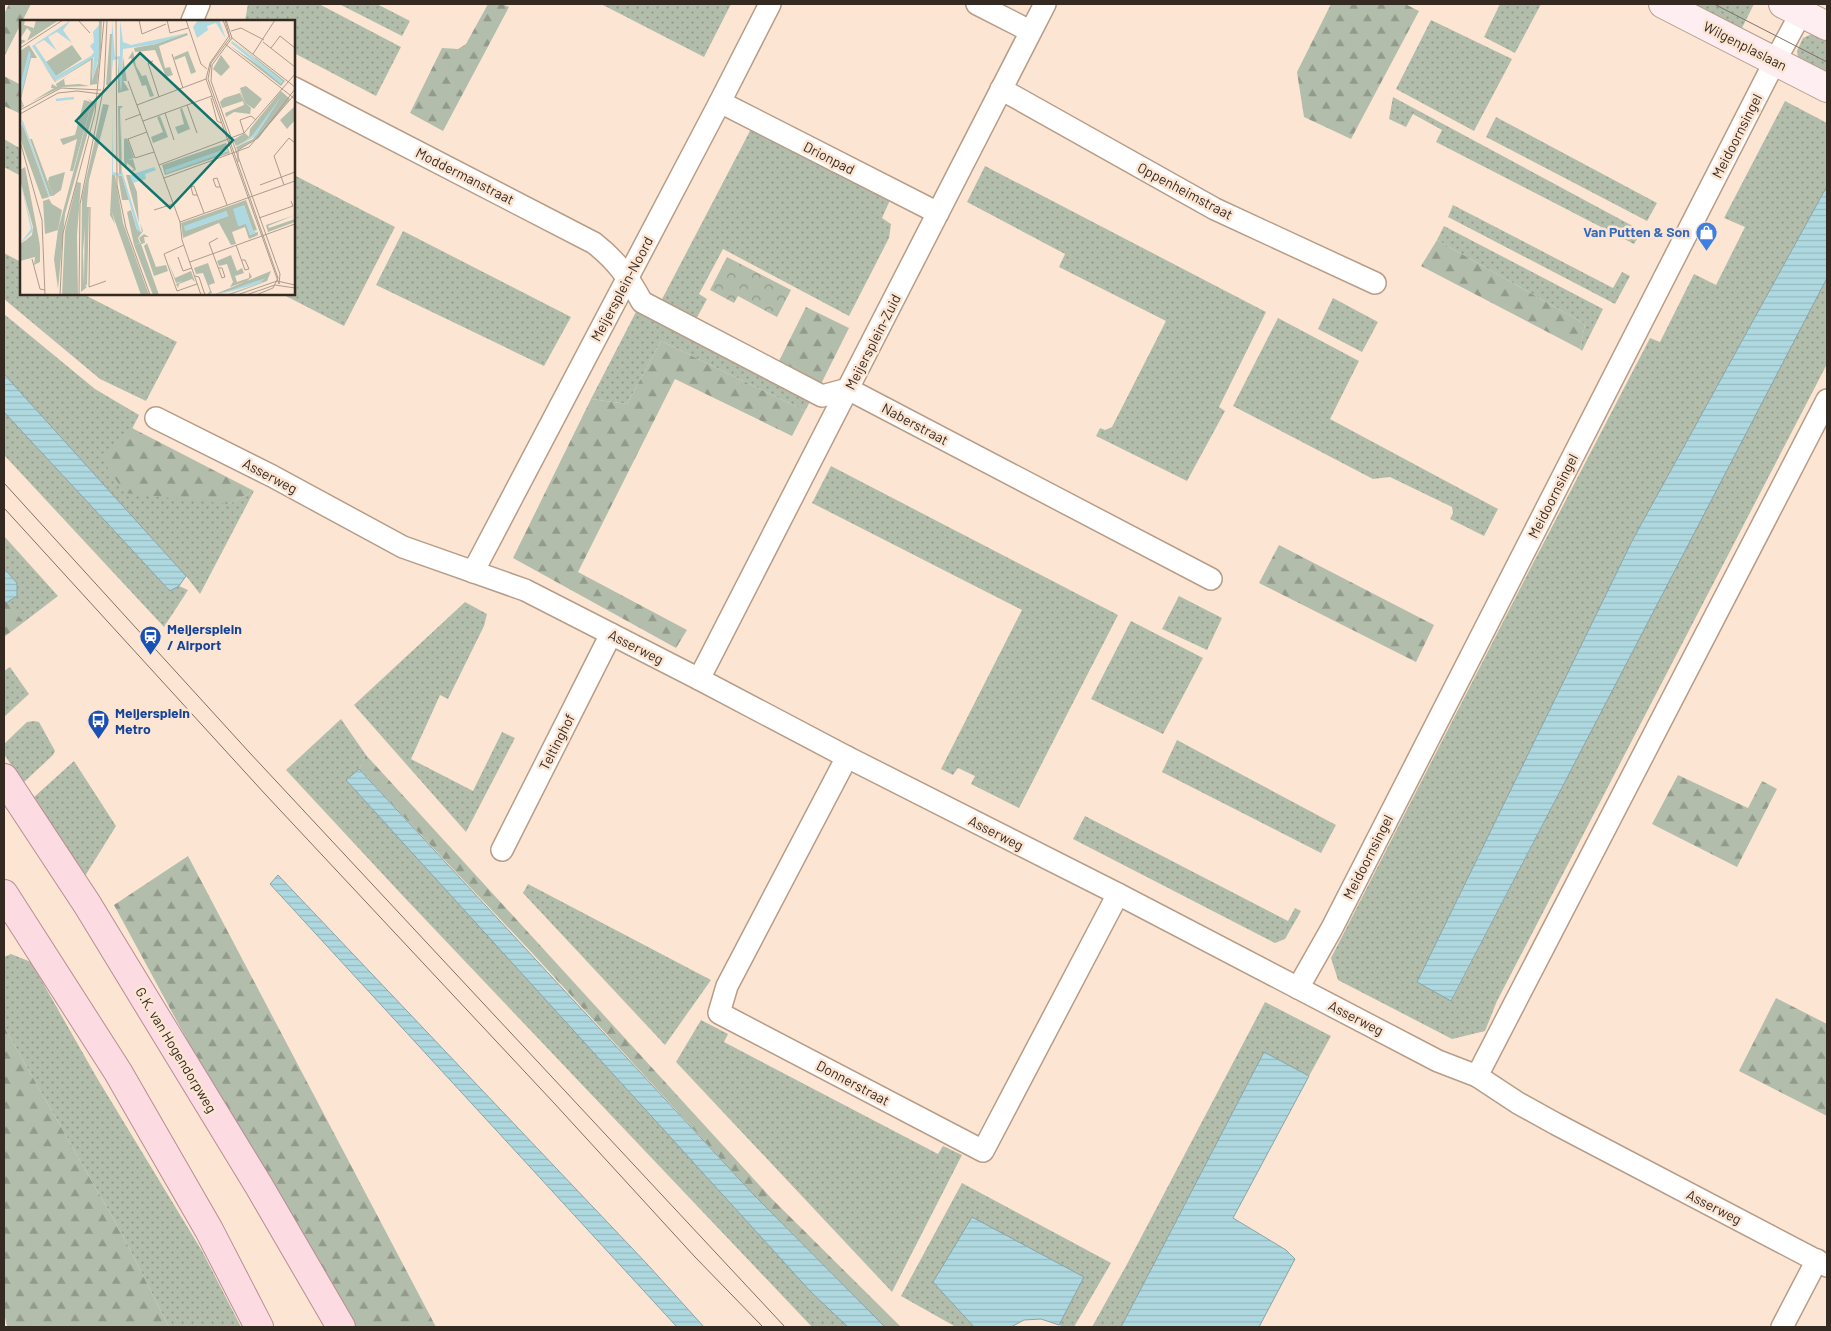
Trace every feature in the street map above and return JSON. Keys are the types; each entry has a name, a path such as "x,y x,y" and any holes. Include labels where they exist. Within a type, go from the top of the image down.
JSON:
{"main road":[{"name":"G.K. van Hogendorpweg","path":"8,795 87,904 254,1177 341,1327"},
{"path":"4,894 118,1072 209,1230 259,1327"}],"street":[{"path":"192,20 199,4"},
{"name":"Meijersplein-Noord","path":"474,572 770,4"},
{"path":"977,4 1030,31"},
{"name":"Meijersplein-Zuid","path":"699,679 1045,4"},
{"name":"Wilgenplaslaan","path":"1663,4 1827,88"},
{"path":"1797,7 1827,26"},
{"name":"Meidoornsingel","path":"1298,988 1332,928 1775,61 1797,7"},
{"name":"Moddermanstraat","path":"295,89 594,243 605,251 628,277"},
{"name":"Oppenheimstraat","path":"1001,89 1215,209 1375,283"},
{"name":"Drionpad","path":"720,102 938,213"},
{"path":"628,277 642,302 822,396 848,389"},
{"name":"Naberstraat","path":"848,389 1211,579"},
{"path":"1477,1076 1827,400"},
{"name":"Asserweg","path":"156,418 272,476 403,547 525,590 846,757 1118,894 1438,1061 1477,1076 1518,1103 1556,1124 1822,1263"},
{"name":"Teltinghof","path":"502,850 611,634"},
{"name":"Donnerstraat","path":"846,757 727,986 719,1013 983,1151 1118,894"},
{"path":"1782,1327 1822,1263"}],"green space":[{"path":"9,4 31,4 23,20 20,20 20,26 4,57 4,14"},
{"path":"248,4 319,4 401,47 376,96 295,54 295,20 245,20"},
{"path":"339,4 377,4 410,21 402,36"},
{"path":"488,4 502,4 509,7 443,131 410,113 442,48 458,49 466,44"},
{"path":"601,4 731,4 704,57"},
{"path":"1331,4 1405,4 1419,11 1351,139 1304,117 1297,72"},
{"path":"1500,4 1541,4 1515,53 1484,37"},
{"path":"1680,4 1754,4 1739,34"},
{"path":"1431,20 1512,59 1474,131 1396,89"},
{"path":"1823,33 1827,35 1827,80 1798,59 1797,51 1803,38 1812,34"},
{"path":"4,76 20,84 20,114 4,106"},
{"path":"1393,97 1642,231 1634,244 1436,142 1442,130 1413,114 1406,127 1389,119"},
{"path":"1785,101 1827,123 1827,186 1632,541 1417,982 1452,1000 1827,277 1827,364 1497,1001 1485,1031 1452,1039 1338,980 1331,958 1650,338 1660,342 1694,274 1716,285 1745,227 1724,218"},
{"path":"1496,117 1657,203 1647,221 1486,137"},
{"path":"751,129 891,198 882,218 891,224 889,238 849,316 723,249 699,294 707,299 694,323 659,305"},
{"path":"4,139 20,148 20,175 4,167"},
{"path":"985,166 1266,312 1219,407 1225,411 1187,481 1096,436 1100,428 1105,430 1112,427 1166,321 1059,267 1065,254 967,202"},
{"path":"295,176 395,227 344,326 284,295 295,295"},
{"path":"1453,205 1613,288 1622,272 1630,276 1615,304 1448,217"},
{"path":"1444,226 1603,309 1582,351 1580,349 1585,324 1437,240"},
{"path":"403,231 571,317 544,366 376,285"},
{"path":"1437,240 1585,324 1580,349 1421,266"},
{"path":"4,253 20,261 20,295 85,295 177,342 146,401 100,379 4,299"},
{"path":"727,257 791,290 777,317 738,296 734,303 710,290"},
{"path":"1333,298 1378,322 1362,352 1318,329"},
{"path":"806,307 849,328 819,388 776,367"},
{"path":"638,308 812,398 805,411 661,341 627,404 591,399"},
{"path":"4,314 95,389 139,415 132,429 120,440 229,504 254,491 200,594 186,576 4,374"},
{"path":"1278,318 1359,361 1330,419 1498,509 1484,536 1450,519 1453,513 1452,507 1390,477 1373,479 1233,406"},
{"path":"661,341 805,411 792,436 675,379 578,572 687,630 676,648 513,558 591,399 627,404"},
{"path":"4,412 170,591 179,586 188,590 164,627 4,455"},
{"path":"132,428 254,491 229,504 125,493 100,456"},
{"path":"831,466 1118,615 1019,808 971,784 975,776 958,768 953,775 941,769 1022,610 812,503"},
{"path":"4,536 58,596 24,622 6,603 17,596 17,583 4,568"},
{"path":"1279,545 1434,625 1416,662 1259,583"},
{"path":"1179,596 1222,618 1207,650 1162,629"},
{"path":"4,600 24,622 4,637"},
{"path":"465,602 487,614 484,626 448,699 440,695 411,759 473,791 502,732 515,738 466,832 354,705"},
{"path":"1131,621 1203,658 1163,734 1091,699"},
{"path":"10,667 29,694 4,717 4,671"},
{"path":"341,719 366,755 359,769 346,780 811,1292 848,1327 812,1327 286,770"},
{"path":"27,722 39,722 55,751 23,783 4,754 4,744"},
{"path":"1177,740 1336,825 1321,853 1162,772"},
{"path":"366,755 772,1199 901,1327 885,1327 753,1194 534,955 359,769"},
{"path":"74,761 116,826 85,876 33,798"},
{"path":"1678,775 1748,808 1762,781 1777,789 1737,867 1652,824"},
{"path":"1085,816 1288,921 1295,908 1301,911 1285,939 1275,943 1073,839"},
{"path":"188,856 436,1327 347,1327 238,1134 114,905"},
{"path":"528,884 711,980 665,1045 523,893"},
{"path":"11,954 31,962 97,1078 202,1251 241,1327 169,1327 122,1234 4,1027 4,957"},
{"path":"1776,998 1827,1024 1827,1116 1739,1071"},
{"path":"1265,1002 1331,1036 1309,1076 1264,1052 1121,1327 1092,1327 1126,1266"},
{"path":"701,1020 728,1034 724,1042 938,1154 943,1146 962,1155 892,1292 676,1062"},
{"path":"4,1027 122,1234 169,1327 7,1326 4,1313"},
{"path":"962,1183 1111,1263 1074,1327 1059,1325 1084,1277 933,1282 974,1327 956,1327 901,1296"}],"water":[{"path":"1827,186 1827,278 1451,1001 1417,982 1632,541"},
{"path":"4,374 186,576 179,586 170,591 4,412"},
{"path":"4,568 17,583 17,596 6,603 4,600"},
{"path":"359,769 753,1194 885,1327 848,1327 811,1292 346,780"},
{"path":"278,875 648,1265 704,1327 677,1327 270,884"},
{"path":"1264,1052 1309,1076 1233,1218 1286,1250 1295,1259 1259,1327 1121,1327"},
{"path":"972,1217 1084,1277 1059,1325 1041,1319 1024,1320 1011,1327 974,1327 933,1282"}],"tram line":[{"path":"1714,4 1827,62"},
{"path":"4,483 249,752 785,1327"},
{"path":"4,508 265,794 695,1257 763,1327"}],"place":[{"name":"Van Putten & Son","path":"1706,251"},
{"name":"Meijersplein / Airport","path":"151,656"},
{"name":"Meijersplein Metro","path":"99,740"}]}
